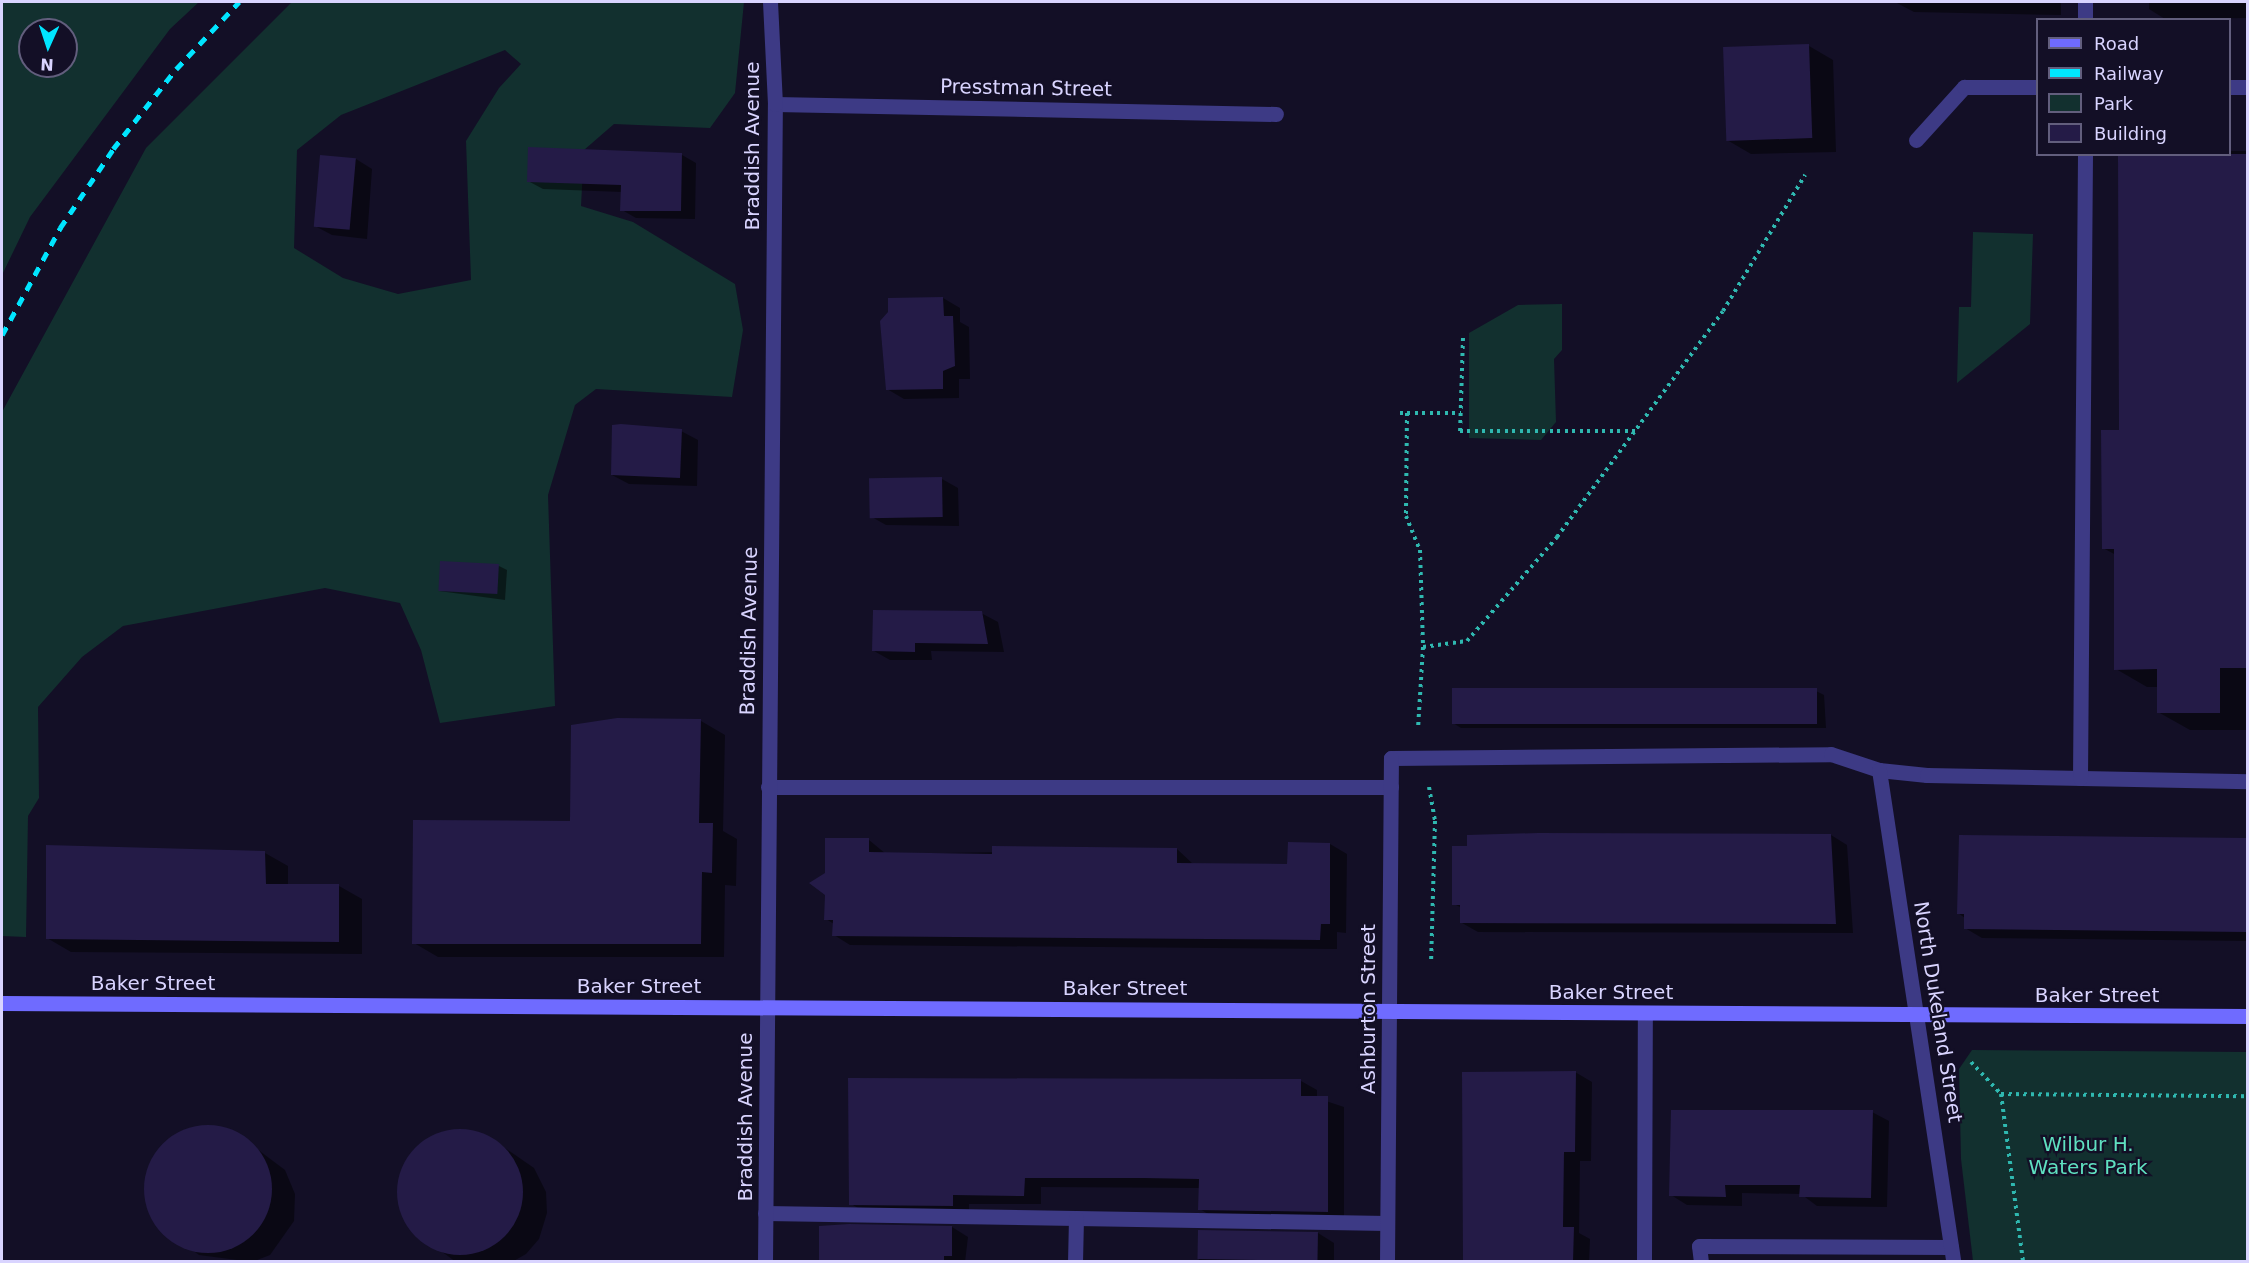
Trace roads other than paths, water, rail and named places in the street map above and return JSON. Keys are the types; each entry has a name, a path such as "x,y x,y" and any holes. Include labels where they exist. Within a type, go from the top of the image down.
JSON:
{"street":[{"name":"Braddish Avenue","path":"765,1262 774,104 770,2"},
{"path":"2085,2 2085,18"},
{"path":"1916,140 1964,87 2036,87"},
{"path":"2231,87 2247,87"},
{"name":"Presstman Street","path":"774,104 1276,114"},
{"path":"2080,778 2085,156"},
{"name":"Ashburton Street","path":"1387,1262 1391,758 1831,754 1879,770"},
{"path":"1879,770 2080,778 2247,781"},
{"name":"North Dukeland Street","path":"1879,770 1919,1014 1952,1254"},
{"path":"768,787 1391,787"},
{"name":"Baker Street","path":"2,1003 2247,1016"},
{"path":"1644,1262 1645,1013"},
{"path":"765,1213 1388,1223"},
{"path":"1075,1262 1076,1218"},
{"path":"1701,1262 1699,1246 1952,1254"}],"railway":[{"path":"2,335 60,228 113,149 176,69 239,2"}],"park label":[{"name":"Wilbur H. Waters Park","path":"2088,1156"}]}
